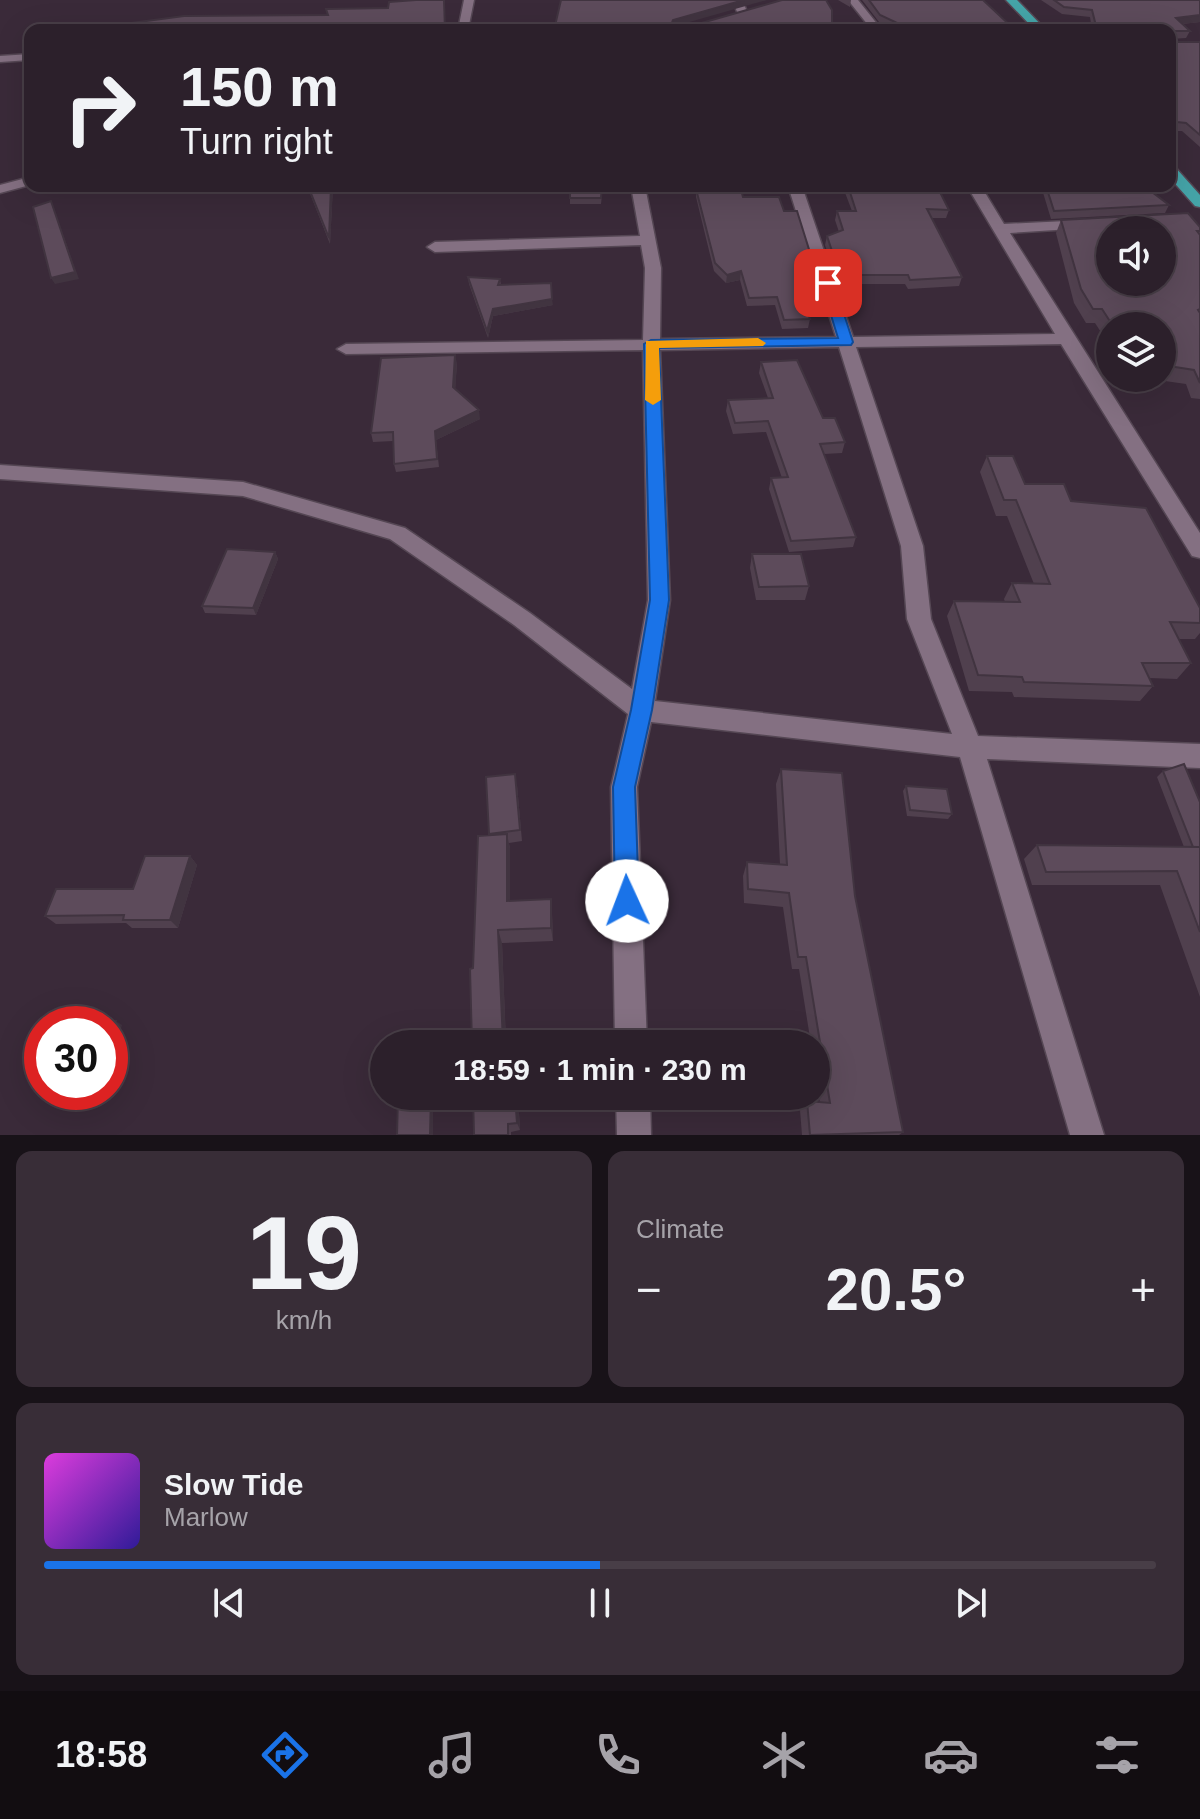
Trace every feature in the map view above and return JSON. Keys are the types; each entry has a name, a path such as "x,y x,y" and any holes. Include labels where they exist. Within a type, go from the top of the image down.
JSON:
{"highway":[{"path":"1011,0 1035,24"},
{"path":"1176,177 1200,203"}],"street":[{"path":"464,24 469,0"},
{"path":"737,0 748,24"},
{"path":"853,0 872,24"},
{"path":"730,16 759,8"},
{"path":"0,59 24,57"},
{"path":"0,189 24,183"},
{"path":"631,1030 624,787 641,710 659,600 651,344 653,268 639,192"},
{"path":"797,192 912,546 919,619 970,747 1087,1135"},
{"path":"978,192 1066,339 1200,550"},
{"path":"1001,229 1096,224"},
{"path":"435,247 648,240"},
{"path":"346,349 1066,339"},
{"path":"0,472 243,489 397,533 522,619 641,710 970,747 1200,756"},
{"path":"633,1110 634,1135"}],"building":[{"path":"444,0 445,24 123,24 184,16 328,15 326,9 388,8 389,2"},
{"path":"561,0 744,0 673,20 671,24 555,24"},
{"path":"782,0 826,0 832,10 832,23 698,24"},
{"path":"869,0 983,0 1009,24 899,24 880,15"},
{"path":"1054,0 1200,0 1200,15 1176,18 1190,31 1176,31 1176,24 1096,24 1092,10 1064,7"},
{"path":"1176,42 1200,42 1200,135 1186,123 1177,122"},
{"path":"310,192 331,192 329,238"},
{"path":"570,192 602,192 601,198 570,198"},
{"path":"697,192 742,192 743,197 779,197 784,211 797,211 817,275 805,275 812,296 802,297 810,319 784,320 777,297 749,298 741,271 727,275 715,263"},
{"path":"850,192 940,192 949,210 927,209 962,277 910,280 908,275 840,275 827,236 843,230 837,211 856,211"},
{"path":"1048,192 1152,192 1169,205 1054,211"},
{"path":"51,201 75,272 51,278 33,207"},
{"path":"1188,213 1200,227 1197,231 1200,235 1200,383 1194,370 1176,367 1176,312 1104,312 1093,309 1081,289 1061,220 1096,218 1096,296 1176,296 1176,216 1134,216"},
{"path":"468,277 500,279 498,285 551,283 552,299 493,309 487,331"},
{"path":"455,355 453,387 479,410 435,431 437,459 394,464 393,432 371,433 381,358"},
{"path":"797,360 823,418 835,418 845,442 820,444 856,537 791,541 771,478 788,477 768,421 735,423 728,400 773,398 761,362"},
{"path":"987,456 1013,456 1025,484 1064,484 1071,501 1146,508 1200,608 1200,623 1170,622 1191,663 1142,663 1153,686 1024,682 1022,677 978,675 954,601 1020,602 1012,583 1050,584 1016,500 1004,500"},
{"path":"227,549 275,552 253,608 202,606"},
{"path":"752,554 801,554 809,586 759,587"},
{"path":"1184,764 1200,802 1200,847 1193,847 1163,771"},
{"path":"781,769 842,773 855,896 903,1132 810,1135 808,1110 830,1110 830,1030 818,1030 806,957 798,957 789,893 748,889 747,862 787,865"},
{"path":"515,774 520,830 489,834 486,777"},
{"path":"906,786 947,789 952,814 910,810"},
{"path":"507,834 507,901 551,899 551,928 498,930 502,1030 472,1030 470,969 473,968 478,836"},
{"path":"1037,845 1200,847 1200,932 1177,871 1046,872"},
{"path":"145,856 190,856 170,920 123,920 124,915 45,916 56,889 133,889"},
{"path":"398,1110 431,1110 430,1135 397,1135"},
{"path":"473,1110 516,1110 517,1123 508,1124 508,1135 474,1135"}],"slow traffic":[{"path":"653,400 651,344 758,343"}],"route":[{"path":"627,901 624,787 641,710 659,600 651,344 846,342 828,283"}]}
